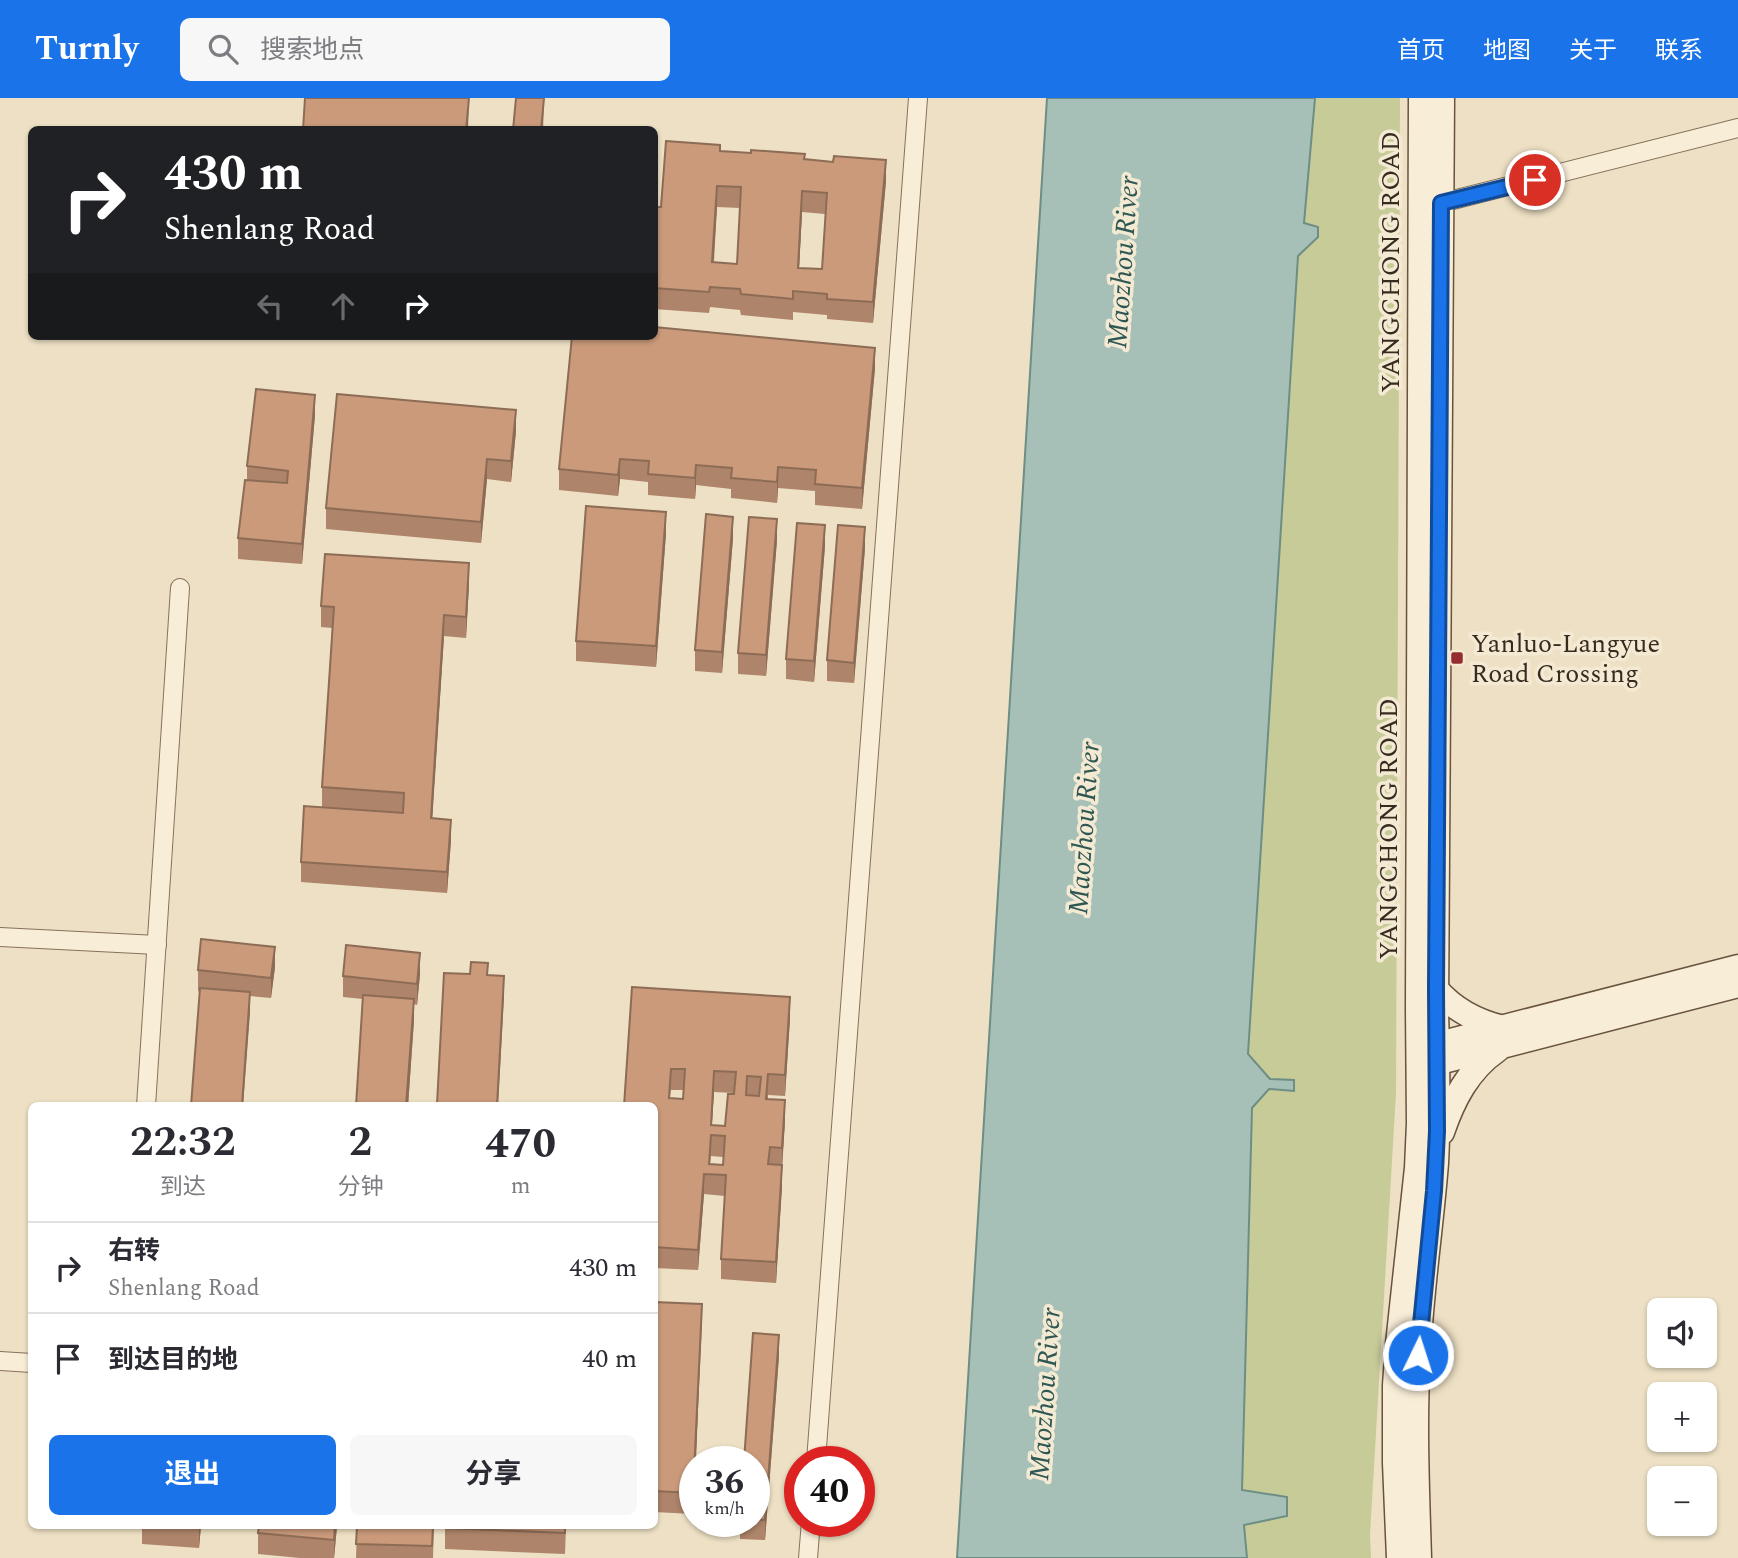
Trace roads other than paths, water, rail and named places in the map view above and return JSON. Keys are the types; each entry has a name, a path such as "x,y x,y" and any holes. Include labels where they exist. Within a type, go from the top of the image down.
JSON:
{"street":[{"path":"817,1446 918,98"},
{"name":"YANGCHONG ROAD","path":"1419,1558 1416,1389 1436,1160 1427,1054 1421,98"},
{"name":"YANGCHONG ROAD","path":"1399,1558 1395,1437 1396,1365 1417,1168 1419,1123 1436,989 1442,98"},
{"path":"1441,203 1738,128"},
{"path":"146,1102 180,588"},
{"path":"0,937 157,945"},
{"path":"1436,1160 1446,1122 1458,1093 1504,1037 1738,967"},
{"path":"1427,1054 1738,985"},
{"path":"1436,989 1447,1001 1485,1022 1504,1037"},
{"path":"0,1361 28,1363"},
{"path":"808,1558 810,1537"}],"water":[{"name":"Maozhou River","path":"1047,98 1315,98 1304,223 1318,227 1318,237 1298,256 1248,1054 1270,1079 1294,1080 1294,1091 1269,1089 1252,1108 1242,1490 1287,1497 1287,1516 1244,1525 1247,1558 957,1558"}],"place":[{"name":"Yanluo-Langyue Road Crossing","path":"1457,658"}]}
